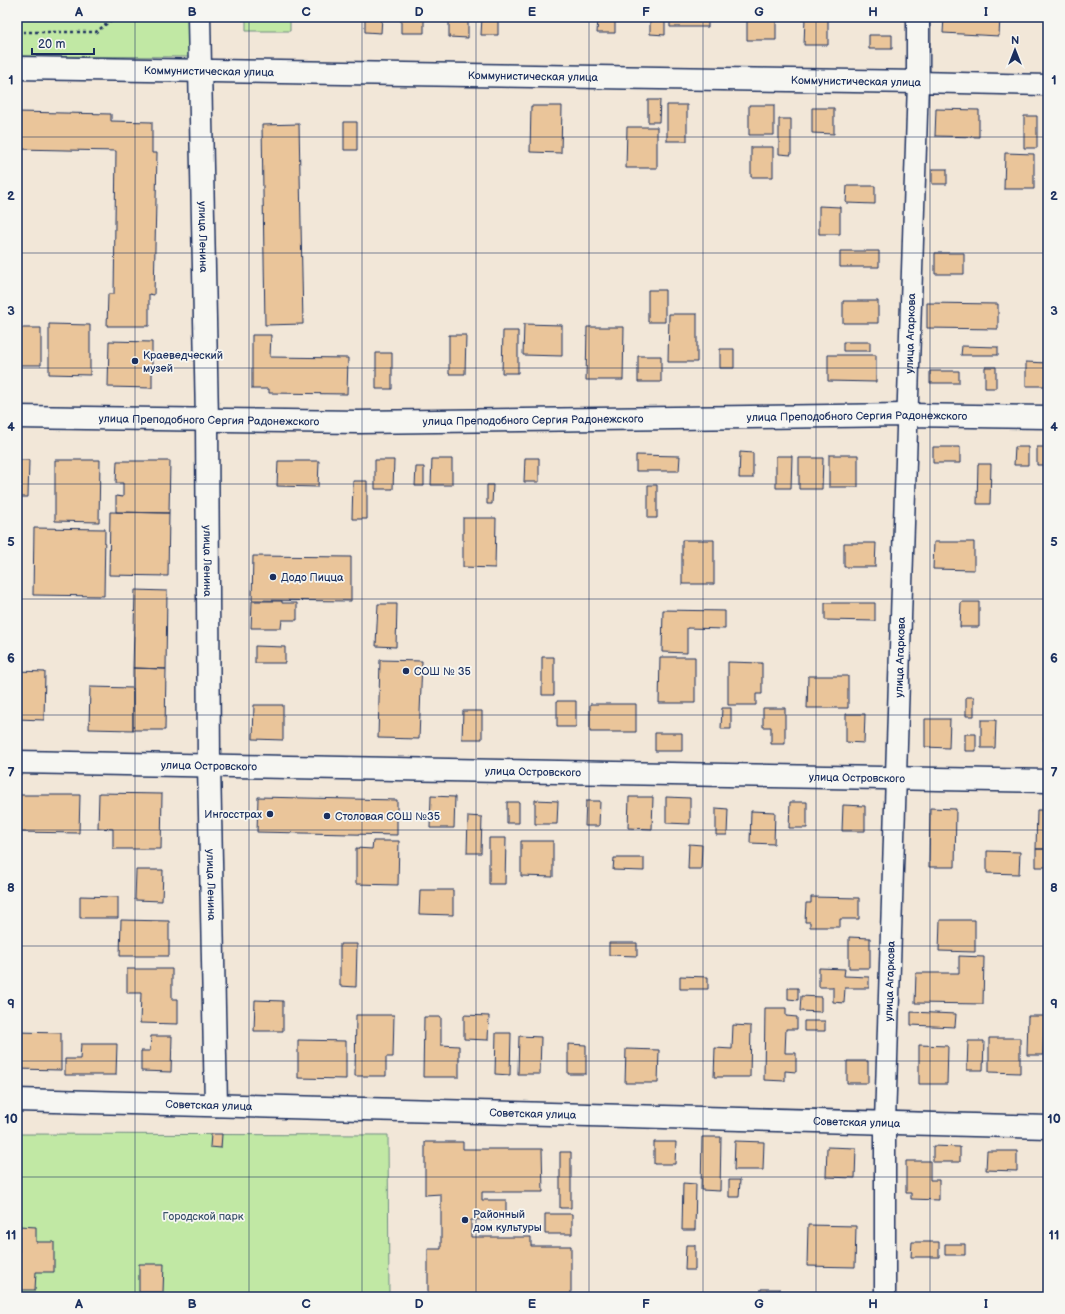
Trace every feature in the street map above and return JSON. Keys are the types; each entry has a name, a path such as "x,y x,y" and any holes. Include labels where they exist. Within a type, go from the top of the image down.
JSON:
{"street":[{"name":"улица Ленина","path":"199,17 206,420 209,765 216,1105"},
{"name":"улица Агаркова","path":"885,1297 885,1122 918,82 918,17"},
{"name":"Коммунистическая улица","path":"17,68 1048,85"},
{"name":"улица Преподобного Сергия Радонежского","path":"17,417 358,422 907,415 1048,417"},
{"name":"улица Островского","path":"17,762 1048,781"},
{"name":"Советская улица","path":"17,1100 1048,1127"}],"path":[{"path":"19,17 18,32 96,32 115,17"}],"green space":[{"path":"17,17 191,17 192,57 17,56"},
{"path":"246,17 290,17 290,31 246,31"},
{"name":"Городской парк","path":"17,1134 388,1135 389,1297 17,1297"}],"building":[{"path":"365,17 382,17 381,33 365,32"},
{"path":"401,17 424,17 424,33 401,33"},
{"path":"449,17 468,17 468,38 449,37"},
{"path":"482,17 498,17 498,35 481,35"},
{"path":"598,17 615,17 615,33 597,33"},
{"path":"650,17 665,17 665,35 650,34"},
{"path":"670,17 708,17 708,27 670,27"},
{"path":"747,17 776,17 776,40 747,40"},
{"path":"805,17 828,17 828,45 804,45"},
{"path":"944,17 1000,17 999,36 943,33"},
{"path":"1045,31 1048,31 1048,56 1045,56"},
{"path":"869,35 892,35 892,49 869,49"},
{"path":"648,100 660,100 659,122 648,122"},
{"path":"667,105 687,105 687,141 667,141"},
{"path":"749,105 774,105 774,135 749,135"},
{"path":"531,106 562,106 561,153 530,152"},
{"path":"812,108 834,108 834,134 812,133"},
{"path":"936,109 979,110 979,137 935,136"},
{"path":"17,112 111,114 111,121 152,122 152,153 157,153 154,295 149,294 149,326 107,326 108,294 114,294 116,151 17,149"},
{"path":"1024,116 1037,116 1037,148 1024,148"},
{"path":"779,119 791,119 791,155 779,154"},
{"path":"344,122 357,122 357,150 344,150"},
{"path":"299,124 303,324 265,325 262,125"},
{"path":"627,127 657,127 657,168 626,168"},
{"path":"751,147 773,147 773,177 751,177"},
{"path":"1005,153 1034,154 1034,189 1004,189"},
{"path":"932,169 947,169 947,184 932,184"},
{"path":"847,186 875,186 875,204 846,203"},
{"path":"819,206 840,207 840,234 819,234"},
{"path":"840,251 879,251 879,267 840,267"},
{"path":"935,253 964,253 964,274 935,274"},
{"path":"648,290 665,290 665,322 648,322"},
{"path":"843,301 878,301 878,323 843,323"},
{"path":"927,303 998,304 998,329 927,328"},
{"path":"669,314 697,314 697,362 668,362"},
{"path":"49,324 90,325 90,375 49,374"},
{"path":"524,324 562,325 562,356 523,355"},
{"path":"587,327 624,327 623,380 586,380"},
{"path":"17,328 41,328 41,365 17,365"},
{"path":"503,331 518,331 518,373 502,373"},
{"path":"252,335 271,335 270,357 348,358 347,394 269,393 269,389 252,389"},
{"path":"449,335 466,335 465,374 449,374"},
{"path":"109,341 152,342 152,388 108,387"},
{"path":"843,342 870,342 870,351 843,351"},
{"path":"962,346 998,347 998,355 961,355"},
{"path":"720,349 734,349 734,368 720,368"},
{"path":"376,353 392,353 392,389 376,389"},
{"path":"828,355 876,355 876,382 828,381"},
{"path":"638,356 661,356 661,382 638,382"},
{"path":"1026,362 1048,363 1048,386 1026,386"},
{"path":"985,367 996,367 996,388 985,388"},
{"path":"930,371 959,371 959,383 930,383"},
{"path":"933,447 960,447 960,463 933,463"},
{"path":"1015,447 1028,447 1028,465 1014,465"},
{"path":"1037,447 1048,447 1048,465 1037,465"},
{"path":"740,452 753,453 753,478 739,478"},
{"path":"636,455 680,456 679,471 636,471"},
{"path":"829,455 858,455 858,487 829,487"},
{"path":"776,456 792,456 791,488 776,488"},
{"path":"525,458 539,458 539,482 524,482"},
{"path":"799,458 823,458 822,489 799,489"},
{"path":"432,459 452,459 452,485 431,485"},
{"path":"17,460 29,460 28,497 17,497"},
{"path":"55,460 100,460 99,522 55,521"},
{"path":"375,460 394,460 393,489 375,489"},
{"path":"117,461 170,461 169,513 116,512 116,496 123,497 123,483 116,483"},
{"path":"278,461 319,461 318,487 277,486"},
{"path":"978,464 991,464 990,504 977,504"},
{"path":"416,467 424,467 424,486 415,486"},
{"path":"353,481 367,481 367,519 352,519"},
{"path":"487,485 493,485 492,504 487,504"},
{"path":"648,485 657,485 657,518 648,518"},
{"path":"110,512 169,513 168,576 109,575"},
{"path":"463,518 496,518 495,568 463,567"},
{"path":"34,528 105,529 104,596 33,595"},
{"path":"682,540 714,540 714,584 682,584"},
{"path":"934,542 974,542 974,570 933,569"},
{"path":"844,543 876,543 875,567 844,567"},
{"path":"253,556 351,557 351,601 252,600"},
{"path":"135,590 167,591 166,669 133,668"},
{"path":"252,601 282,601 282,603 297,603 297,620 282,620 281,628 251,628"},
{"path":"961,602 979,602 979,627 960,627"},
{"path":"825,603 875,603 875,621 825,620"},
{"path":"378,604 397,604 396,647 376,646"},
{"path":"663,610 725,611 725,629 687,628 687,653 662,652"},
{"path":"255,646 285,647 285,663 255,663"},
{"path":"542,657 554,657 554,695 542,695"},
{"path":"660,657 695,657 695,703 659,703"},
{"path":"380,660 422,661 419,739 378,738"},
{"path":"728,662 762,663 762,694 756,694 756,705 728,705"},
{"path":"133,668 166,669 165,730 133,730"},
{"path":"17,671 45,672 44,720 17,719"},
{"path":"808,676 848,676 848,708 807,708"},
{"path":"90,687 133,688 133,730 89,729"},
{"path":"966,697 974,697 974,716 966,716"},
{"path":"557,701 576,701 576,727 557,727"},
{"path":"590,704 636,704 636,732 590,732"},
{"path":"254,705 283,705 283,740 253,739"},
{"path":"722,708 731,708 731,729 721,729"},
{"path":"763,708 785,708 785,744 771,744 771,727 763,727"},
{"path":"463,711 482,711 482,739 462,739"},
{"path":"846,714 865,714 864,743 846,742"},
{"path":"1045,717 1048,718 1048,741 1044,741"},
{"path":"925,719 950,719 949,748 925,747"},
{"path":"981,720 996,720 995,748 981,748"},
{"path":"655,733 682,733 682,751 655,751"},
{"path":"965,734 976,734 976,751 965,751"},
{"path":"99,793 162,794 161,849 113,849 113,829 98,828"},
{"path":"17,795 80,795 79,833 17,832"},
{"path":"431,796 455,797 454,828 430,828"},
{"name":"Столовая СОШ №35","path":"258,797 397,800 397,835 257,832"},
{"path":"629,797 653,797 652,829 628,828"},
{"path":"666,797 690,798 690,824 666,823"},
{"path":"535,800 558,801 557,824 535,824"},
{"path":"586,801 600,801 599,826 585,826"},
{"path":"507,802 519,802 519,823 507,823"},
{"path":"790,802 807,802 807,828 789,828"},
{"path":"843,805 865,806 865,831 842,831"},
{"path":"716,808 728,809 727,835 716,835"},
{"path":"930,808 956,809 955,867 929,867"},
{"path":"1037,810 1048,810 1048,849 1036,849"},
{"path":"751,811 775,812 774,844 750,843"},
{"path":"468,816 482,817 481,853 467,853"},
{"path":"489,838 506,838 505,884 489,884"},
{"path":"373,841 399,841 398,885 356,884 356,848 372,849"},
{"path":"521,841 553,841 553,877 521,876"},
{"path":"689,844 702,845 701,869 688,869"},
{"path":"1036,849 1048,849 1048,867 1036,867"},
{"path":"987,851 1020,852 1019,874 987,873"},
{"path":"614,858 644,858 644,871 613,870"},
{"path":"136,870 163,870 162,901 135,900"},
{"path":"420,890 453,890 453,915 419,914"},
{"path":"80,896 118,897 118,918 80,918"},
{"path":"811,897 859,898 859,919 840,919 840,927 810,927 810,922 805,922 806,903 811,903"},
{"path":"121,920 169,921 169,956 120,956"},
{"path":"940,920 975,920 975,952 939,951"},
{"path":"849,937 870,938 870,968 849,968"},
{"path":"609,943 637,943 637,956 609,955"},
{"path":"340,944 357,944 356,987 340,986"},
{"path":"959,956 984,957 983,1004 915,1003 916,973 959,973"},
{"path":"819,968 845,969 844,976 869,977 869,988 845,988 844,1003 833,1002 833,987 819,987"},
{"path":"127,969 172,969 172,999 178,999 178,1024 140,1023 141,993 127,993"},
{"path":"680,976 708,977 708,989 680,989"},
{"path":"788,988 798,988 798,1000 788,999"},
{"path":"801,996 821,997 821,1012 800,1011"},
{"path":"255,1000 283,1001 283,1031 254,1031"},
{"path":"765,1008 786,1008 786,1016 797,1017 797,1029 786,1029 785,1053 796,1053 796,1072 785,1071 785,1081 764,1080"},
{"path":"911,1012 956,1014 955,1027 911,1025"},
{"path":"356,1015 394,1015 393,1057 386,1057 386,1076 355,1076"},
{"path":"464,1015 489,1016 488,1040 464,1039"},
{"path":"1028,1016 1044,1016 1043,1055 1027,1055"},
{"path":"424,1017 441,1017 441,1045 459,1046 459,1077 423,1077"},
{"path":"804,1021 825,1021 825,1031 804,1031"},
{"path":"733,1025 751,1026 750,1077 714,1077 715,1048 732,1049"},
{"path":"17,1032 61,1033 61,1070 17,1069"},
{"path":"496,1033 511,1033 510,1075 495,1074"},
{"path":"151,1036 172,1036 171,1072 141,1071 141,1051 150,1051"},
{"path":"519,1036 541,1037 540,1074 518,1074"},
{"path":"989,1038 1020,1038 1020,1073 989,1072"},
{"path":"298,1040 346,1041 346,1079 298,1078"},
{"path":"968,1041 984,1041 983,1070 967,1070"},
{"path":"81,1044 117,1044 116,1075 65,1075 65,1059 80,1059"},
{"path":"568,1044 586,1045 586,1074 568,1074"},
{"path":"919,1045 948,1046 947,1084 919,1084"},
{"path":"626,1049 659,1050 658,1083 625,1083"},
{"path":"847,1061 868,1061 868,1083 847,1083"},
{"path":"211,1134 222,1134 221,1148 210,1147"},
{"path":"702,1137 721,1137 720,1191 701,1190"},
{"path":"735,1141 764,1142 763,1170 734,1170"},
{"name":"Районный дом культуры","path":"425,1142 463,1142 463,1149 542,1149 543,1192 482,1192 482,1200 506,1200 506,1219 471,1220 471,1237 531,1237 531,1246 571,1246 571,1297 428,1297 428,1249 441,1249 441,1194 425,1195"},
{"path":"654,1142 676,1142 675,1164 654,1164"},
{"path":"933,1146 960,1147 960,1162 933,1162"},
{"path":"827,1147 856,1148 855,1178 826,1177"},
{"path":"987,1151 1017,1151 1017,1171 986,1170"},
{"path":"560,1152 571,1152 571,1208 560,1208"},
{"path":"906,1161 930,1161 930,1180 939,1180 939,1200 911,1199 911,1193 906,1193"},
{"path":"729,1180 740,1180 739,1197 729,1197"},
{"path":"683,1183 696,1184 695,1230 682,1230"},
{"path":"545,1214 572,1214 572,1234 545,1234"},
{"path":"808,1225 856,1226 855,1267 807,1266"},
{"path":"19,1226 36,1227 36,1242 54,1242 54,1272 36,1272 35,1290 19,1290"},
{"path":"912,1242 939,1242 939,1257 911,1257"},
{"path":"945,1244 965,1244 965,1255 945,1255"},
{"path":"686,1245 695,1245 695,1270 685,1270"},
{"path":"139,1264 164,1264 163,1292 139,1292"},
{"path":"761,1289 780,1289 780,1297 760,1297"}],"place":[{"name":"Краеведческий музей","path":"135,361"},
{"name":"Додо Пицца","path":"273,577"},
{"name":"СОШ № 35","path":"406,671"},
{"name":"Ингосстрах","path":"270,814"},
{"name":"Столовая СОШ №35","path":"327,816"},
{"name":"Районный дом культуры","path":"465,1220"}]}
